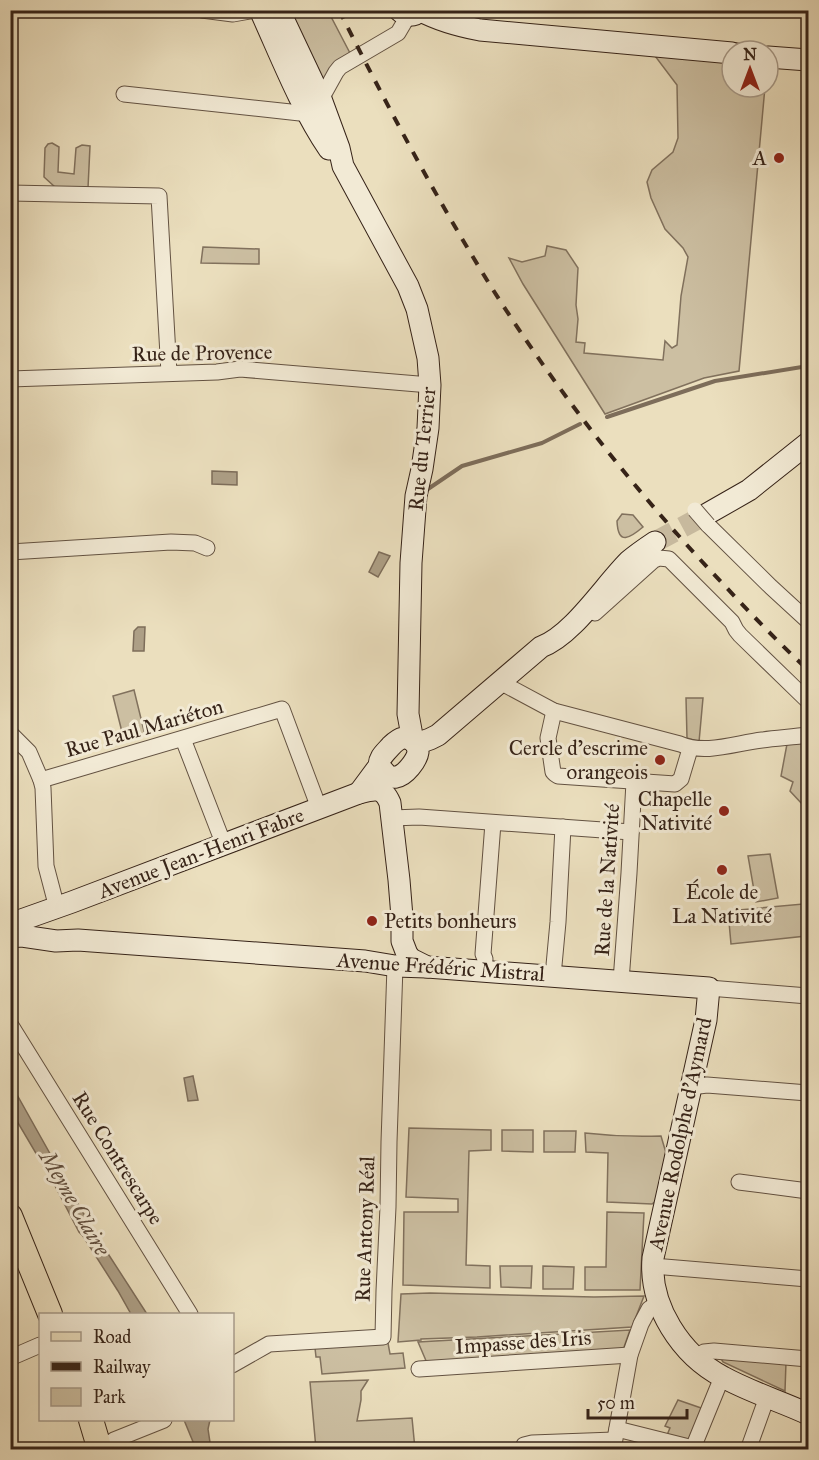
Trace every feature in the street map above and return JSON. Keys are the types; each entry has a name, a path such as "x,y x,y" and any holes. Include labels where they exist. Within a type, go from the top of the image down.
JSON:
{"main road":[{"path":"260,10 313,104"},
{"path":"279,10 313,104"},
{"path":"410,12 480,30 720,52"},
{"path":"780,58 808,60"},
{"name":"Rue du Terrier","path":"313,104 339,148 342,166 408,286 417,309 428,357 430,385 428,428 414,510 411,563 408,714 411,746"},
{"path":"703,516 749,490 808,442"},
{"path":"402,775 397,777 387,775 380,766 382,756 438,735 549,652 552,643 582,615 629,561 655,542"},
{"path":"391,810 411,746"},
{"path":"359,793 380,766"},
{"path":"359,793 371,790 383,792 391,810 402,917 402,941 399,949 394,954 380,960 365,962"},
{"name":"Avenue Jean-Henri Fabre","path":"10,924 359,793"},
{"path":"64,905 61,922 63,931 74,940"},
{"name":"Avenue Frédéric Mistral","path":"10,937 22,936 56,941 74,940 709,988"},
{"path":"402,941 411,959 427,967"},
{"name":"Avenue Rodolphe d'Aymard","path":"709,988 705,1020 652,1266 659,1302 666,1319 694,1357 722,1377 808,1414"},
{"path":"10,1216 17,1253 49,1313"},
{"path":"92,1421 100,1449"}],"street":[{"path":"202,10 233,14 255,10"},
{"path":"124,94 300,113 313,104 340,67 398,33 410,12"},
{"path":"10,193 159,196 169,373"},
{"name":"Rue de Provence","path":"10,379 217,372 240,369 430,385"},
{"path":"703,516 771,587 808,621"},
{"path":"10,552 171,542 195,543 207,548"},
{"path":"582,615 595,612 654,560 669,559 732,622 740,635 808,701"},
{"path":"504,684 554,711 680,744 690,749 808,735"},
{"name":"Rue Paul Mariéton","path":"41,780 282,709 319,808"},
{"path":"554,711 548,738 553,772 558,776 675,784 681,779 690,749"},
{"path":"10,733 29,752 41,780 46,866 64,905"},
{"path":"183,739 224,844"},
{"name":"Rue de la Nativité","path":"621,981 634,782"},
{"path":"391,810 419,817 631,832"},
{"path":"484,971 483,954 493,823"},
{"path":"553,976 563,827"},
{"name":"Rue Antony Réal","path":"234,1364 269,1344 383,1337 395,966"},
{"name":"Avenue Frédéric Mistral","path":"709,988 808,996"},
{"name":"Rue Contrescarpe","path":"10,1024 189,1313"},
{"path":"691,1087 707,1085 808,1093"},
{"path":"739,1182 808,1191"},
{"path":"652,1266 808,1279"},
{"path":"615,1440 630,1355 641,1324 650,1309 659,1302"},
{"path":"10,1358 39,1345"},
{"path":"694,1357 704,1352 714,1351 808,1359"},
{"name":"Impasse des Iris","path":"419,1369 630,1355"},
{"path":"523,1449 524,1445 532,1443 615,1440 693,1448 722,1377"},
{"path":"748,1449 767,1397"},
{"path":"100,1449 114,1440 159,1421"}],"green space":[{"path":"285,11 328,11 351,55 325,78 319,80"},
{"path":"655,56 720,61 720,99 764,99 739,371 704,378 605,414 509,258 522,262 545,256 547,246 566,250 578,268 576,342 585,343 584,353 663,360 665,341 672,348 677,345 681,296 688,257 683,248 665,229 651,198 647,182 652,170 673,152 678,138 677,85"},
{"path":"52,143 59,147 58,172 74,174 76,148 82,145 90,146 88,188 55,187 44,177 45,148"},
{"path":"203,247 259,249 259,264 201,263"},
{"path":"622,514 633,515 643,527 629,537 622,537 617,521"},
{"path":"134,690 145,735 124,740 113,696"},
{"path":"686,698 703,698 699,742 687,738"},
{"path":"808,742 808,805 803,805 790,791 793,782 781,776 787,744"},
{"path":"770,854 778,898 756,902 748,856"},
{"path":"803,904 806,936 731,944 728,911"},
{"path":"409,1128 491,1130 491,1150 469,1151 466,1265 490,1266 490,1288 403,1285 404,1212 458,1212 458,1199 406,1197"},
{"path":"502,1130 533,1130 533,1152 502,1151"},
{"path":"544,1131 576,1131 575,1152 544,1152"},
{"path":"585,1133 661,1136 666,1153 657,1200 652,1204 607,1202 608,1153 586,1152"},
{"path":"607,1212 644,1213 640,1290 585,1290 585,1267 606,1267"},
{"path":"500,1266 532,1266 531,1288 501,1287"},
{"path":"543,1266 574,1267 573,1289 543,1289"},
{"path":"401,1294 644,1296 632,1327 398,1342"},
{"path":"630,1330 623,1350 427,1363 418,1342"},
{"path":"388,1343 390,1354 403,1353 405,1368 322,1374 320,1357 316,1357 315,1348"},
{"path":"720,1357 786,1362 785,1391 723,1362"},
{"path":"368,1380 361,1391 357,1421 412,1418 415,1449 316,1449 310,1382"},
{"path":"678,1400 704,1409 689,1442 667,1435 670,1428 665,1426"}],"water":[{"path":"212,471 237,472 237,485 212,484"},
{"path":"379,552 390,556 378,577 369,572"},
{"path":"138,627 145,627 144,651 133,651 134,631"},
{"path":"193,1076 198,1100 188,1101 184,1078"},
{"name":"Meyne Claire","path":"11,1084 94,1232 146,1313 130,1313 79,1232 53,1182 11,1111"},
{"path":"184,1421 210,1421 208,1429 211,1449 196,1449"}],"waterway":[{"path":"607,417 715,381 808,366"},
{"path":"428,489 462,466 542,443 580,424"}],"tunnel":[{"path":"655,542 707,514"}],"railway":[{"path":"339,10 430,184 490,285 543,365 600,442 692,551 745,608 808,670"}],"place":[{"name":"A","path":"779,158"},
{"name":"Cercle d'escrime orangeois","path":"660,760"},
{"name":"Chapelle Nativité","path":"724,811"},
{"name":"École de La Nativité","path":"722,870"},
{"name":"Petits bonheurs","path":"372,921"}]}
